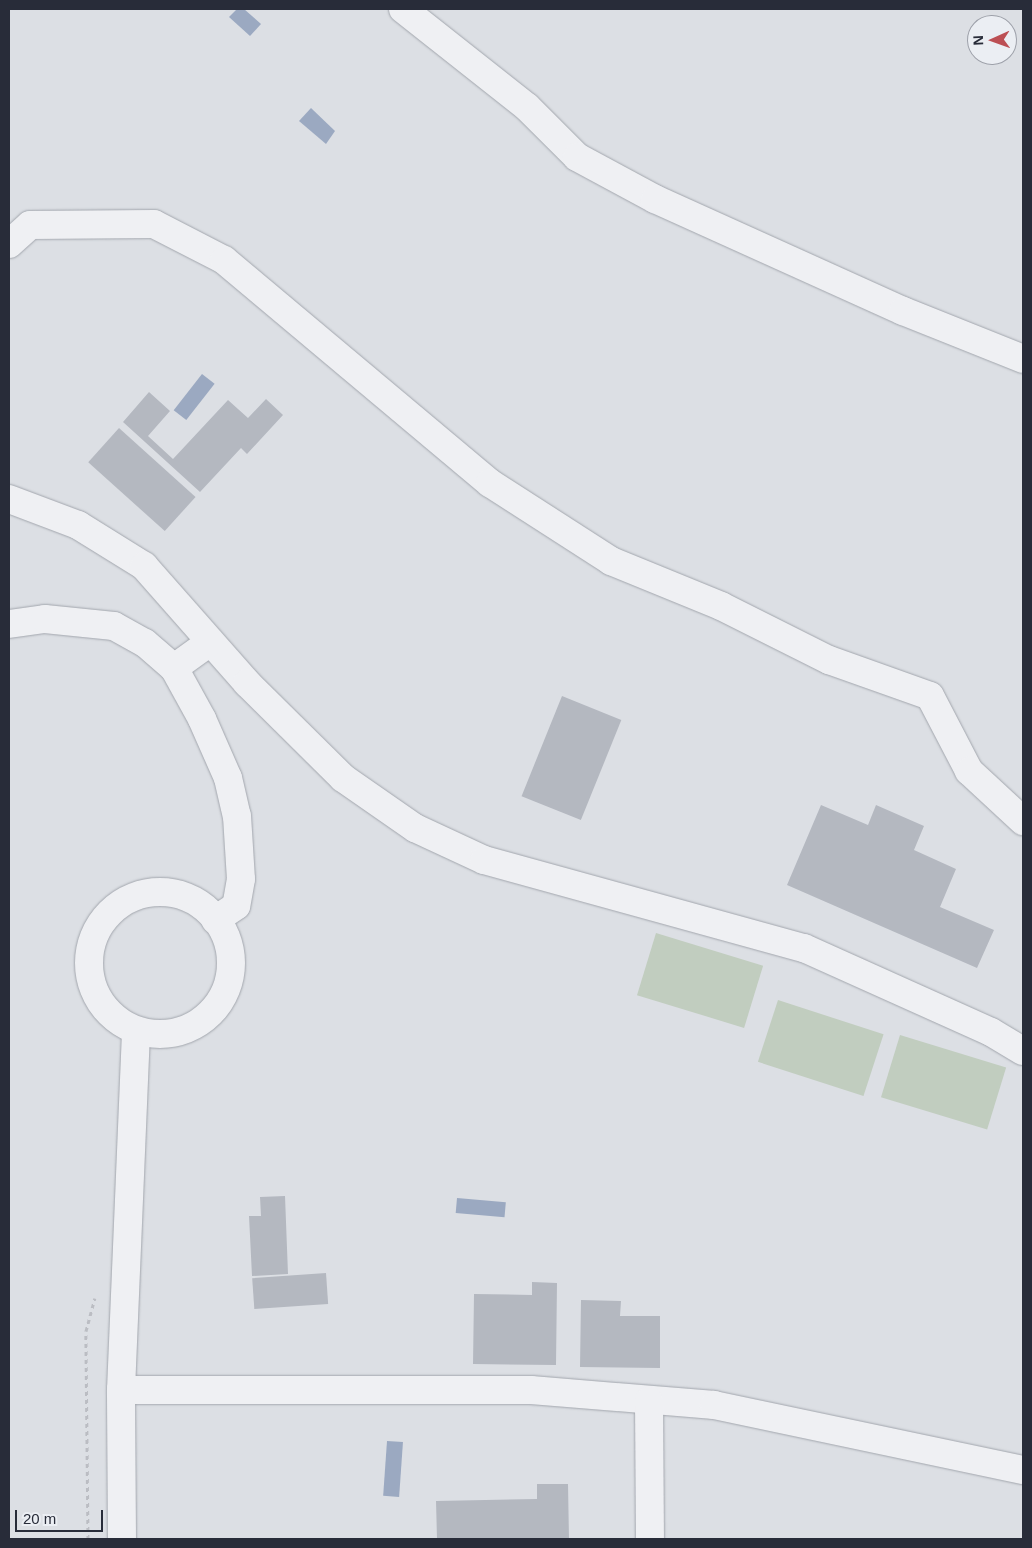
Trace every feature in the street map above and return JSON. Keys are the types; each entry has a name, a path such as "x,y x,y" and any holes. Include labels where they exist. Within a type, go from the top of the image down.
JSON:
{"street":[{"path":"405,10 527,107 577,156 672,207 903,311 1023,359"},
{"path":"9,244 30,225 154,224 224,260 490,483 611,561 721,606 829,660 930,696 969,771 1023,821"},
{"path":"9,499 78,525 144,566 210,642 344,778 415,828 484,860 804,948 991,1032 1023,1051"},
{"path":"9,624 45,619 114,626 145,643 174,668 202,719 228,778 237,816 241,878 236,906 215,920"},
{"path":"174,668 210,642"},
{"path":"156,892 183,896 208,910 215,920 224,932 231,959 227,987 213,1011 191,1028 173,1033 136,1031 112,1017 96,995 88,968 92,940 107,916 129,899 156,892"},
{"path":"122,1539 121,1390 136,1031"},
{"path":"121,1390 531,1390 714,1405 1023,1470"},
{"path":"649,1400 650,1539"}],"green space":[{"path":"656,933 763,966 744,1028 637,995"},
{"path":"778,1000 884,1034 863,1096 758,1062"},
{"path":"900,1035 1006,1067 987,1130 881,1097"}],"water":[{"path":"237,9 244,9 261,24 250,36 229,17"},
{"path":"311,108 335,131 326,144 299,121"},
{"path":"202,374 215,384 186,420 174,410"},
{"path":"457,1198 506,1202 505,1217 456,1213"},
{"path":"387,1441 403,1442 399,1497 383,1496"}],"building":[{"path":"149,392 170,411 148,436 173,459 228,400 248,418 266,399 283,415 247,454 241,448 200,492 123,422"},
{"path":"119,428 196,497 165,531 88,462"},
{"path":"562,696 621,720 581,820 522,796"},
{"path":"821,805 868,825 876,805 924,826 914,850 956,869 940,907 994,930 977,968 787,885"},
{"path":"285,1196 288,1274 252,1276 249,1216 261,1216 260,1197"},
{"path":"326,1273 328,1304 254,1309 252,1278"},
{"path":"532,1282 557,1283 556,1365 473,1364 474,1294 532,1295"},
{"path":"581,1300 621,1301 620,1316 660,1316 660,1368 580,1367"},
{"path":"537,1484 568,1484 569,1539 437,1539 436,1501 537,1499"}]}
